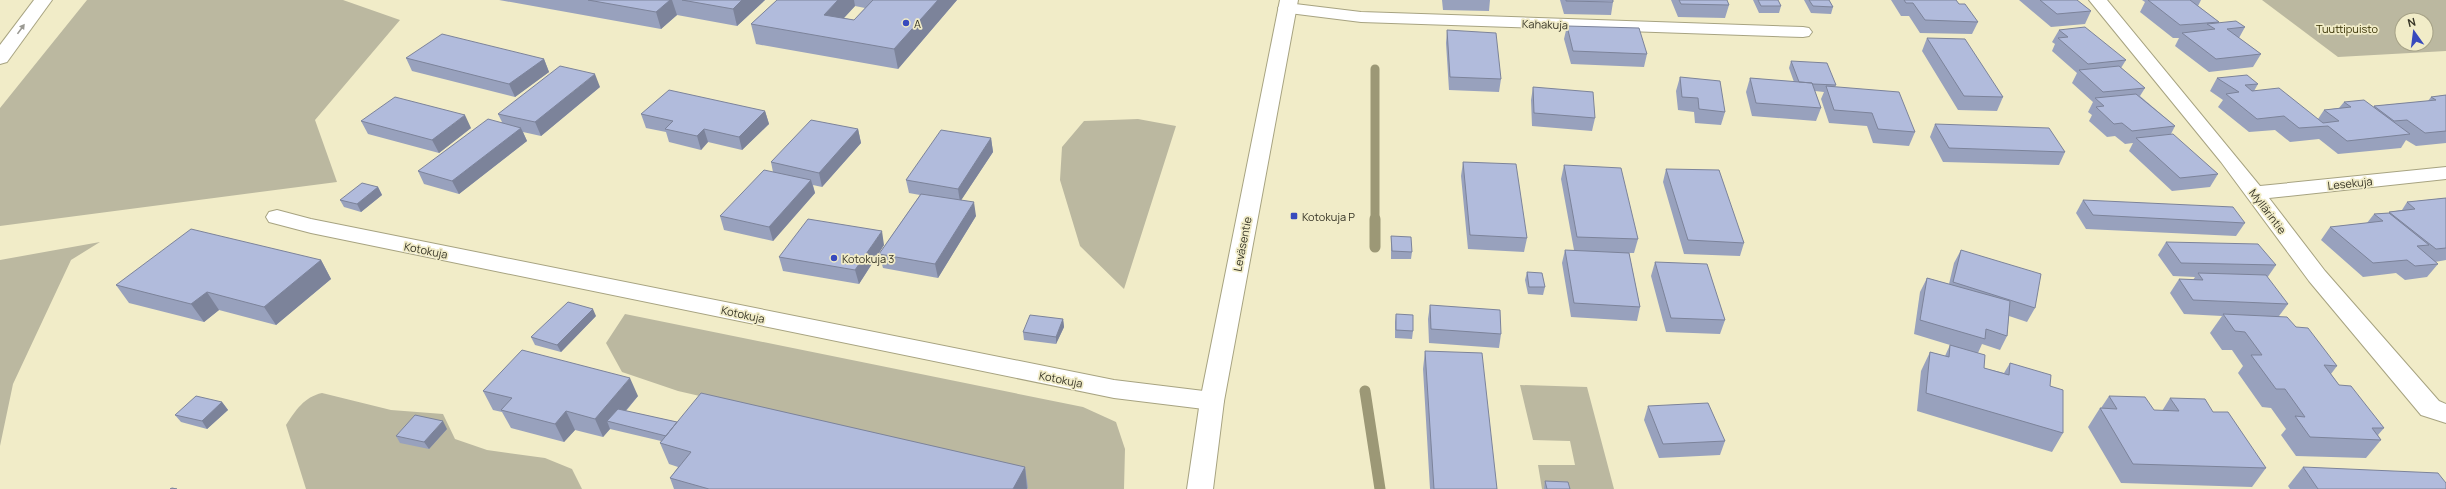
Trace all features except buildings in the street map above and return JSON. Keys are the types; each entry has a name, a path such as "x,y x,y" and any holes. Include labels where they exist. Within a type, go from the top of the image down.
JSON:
{"main road":[{"path":"0,58 43,0"},
{"name":"Myllärintie","path":"2098,0 2254,193 2317,276 2430,408 2446,414"},
{"name":"Kahakuja","path":"1288,4 1361,17 1803,32"},
{"name":"Leväsentie","path":"1200,489 1212,401 1288,4"},
{"name":"Lesekuja","path":"2254,193 2446,173"},
{"name":"Kotokuja","path":"277,217 318,228 1114,389 1212,401"}],"green space":[{"path":"87,0 343,0 400,20 315,120 337,182 0,226 0,108"},
{"name":"Tuuttipuisto","path":"2262,0 2446,0 2446,51 2434,52 2434,12 2394,12 2394,52 2428,52 2338,57"},
{"path":"1138,119 1176,126 1124,289 1080,246 1060,180 1062,147 1084,121"},
{"path":"100,242 71,260 13,384 0,446 0,260"},
{"path":"625,314 1083,407 1116,422 1125,449 1124,489 1026,489 991,463 678,391 622,372 606,343"},
{"path":"1520,385 1587,387 1614,489 1542,489 1538,465 1575,465 1570,441 1533,440"},
{"path":"322,393 391,410 443,414 455,439 487,450 545,458 572,469 582,489 306,489 286,425 297,409 305,401"}],"waterway":[{"path":"1375,69 1375,247"},
{"path":"1365,391 1380,489"}],"place":[{"name":"A","path":"906,23"},
{"name":"Kotokuja P","path":"1294,216"},
{"name":"Kotokuja 3","path":"834,258"}]}
